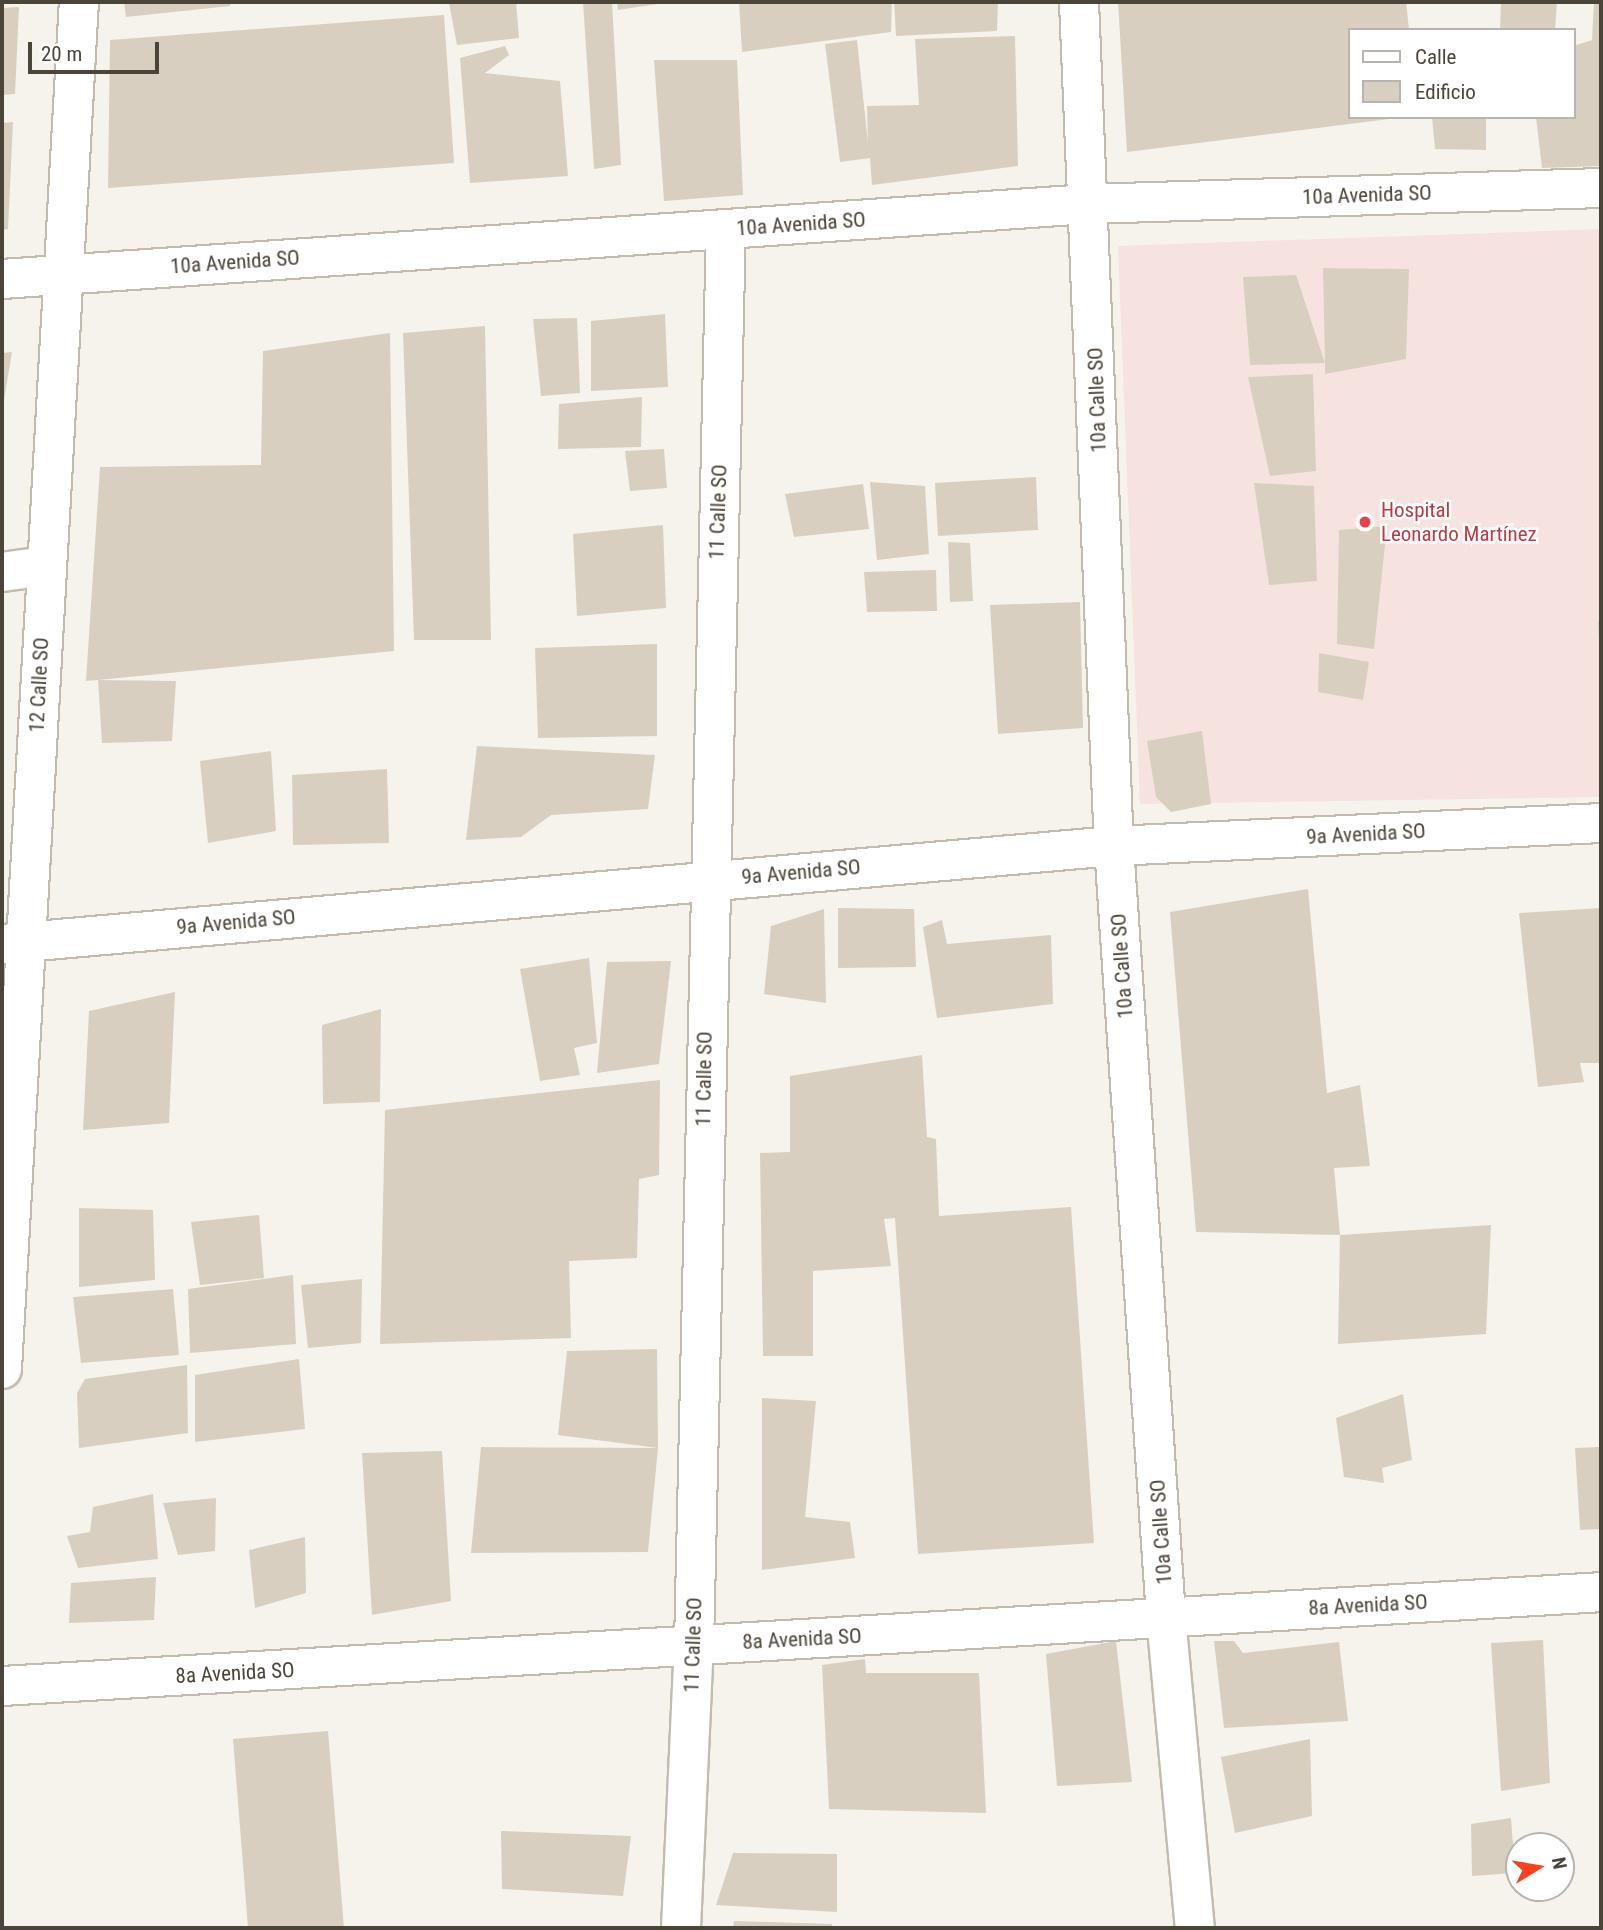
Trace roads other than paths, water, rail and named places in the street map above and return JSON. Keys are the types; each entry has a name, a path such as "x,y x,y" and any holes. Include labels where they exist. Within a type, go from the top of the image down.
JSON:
{"street":[{"name":"12 Calle SO","path":"2,1369 13,943 46,566 79,2"},
{"name":"10a Calle SO","path":"1079,2 1114,846 1166,1617 1195,1928"},
{"name":"10a Avenida SO","path":"2,278 1089,204 1601,188"},
{"name":"11 Calle SO","path":"681,1928 694,1646 708,880 726,229"},
{"path":"2,572 46,566"},
{"name":"9a Avenida SO","path":"13,943 1114,846 1601,822"},
{"name":"8a Avenida SO","path":"2,1686 1601,1592"}],"place":[{"name":"Hospital Leonardo Martínez","path":"1365,522"}]}
